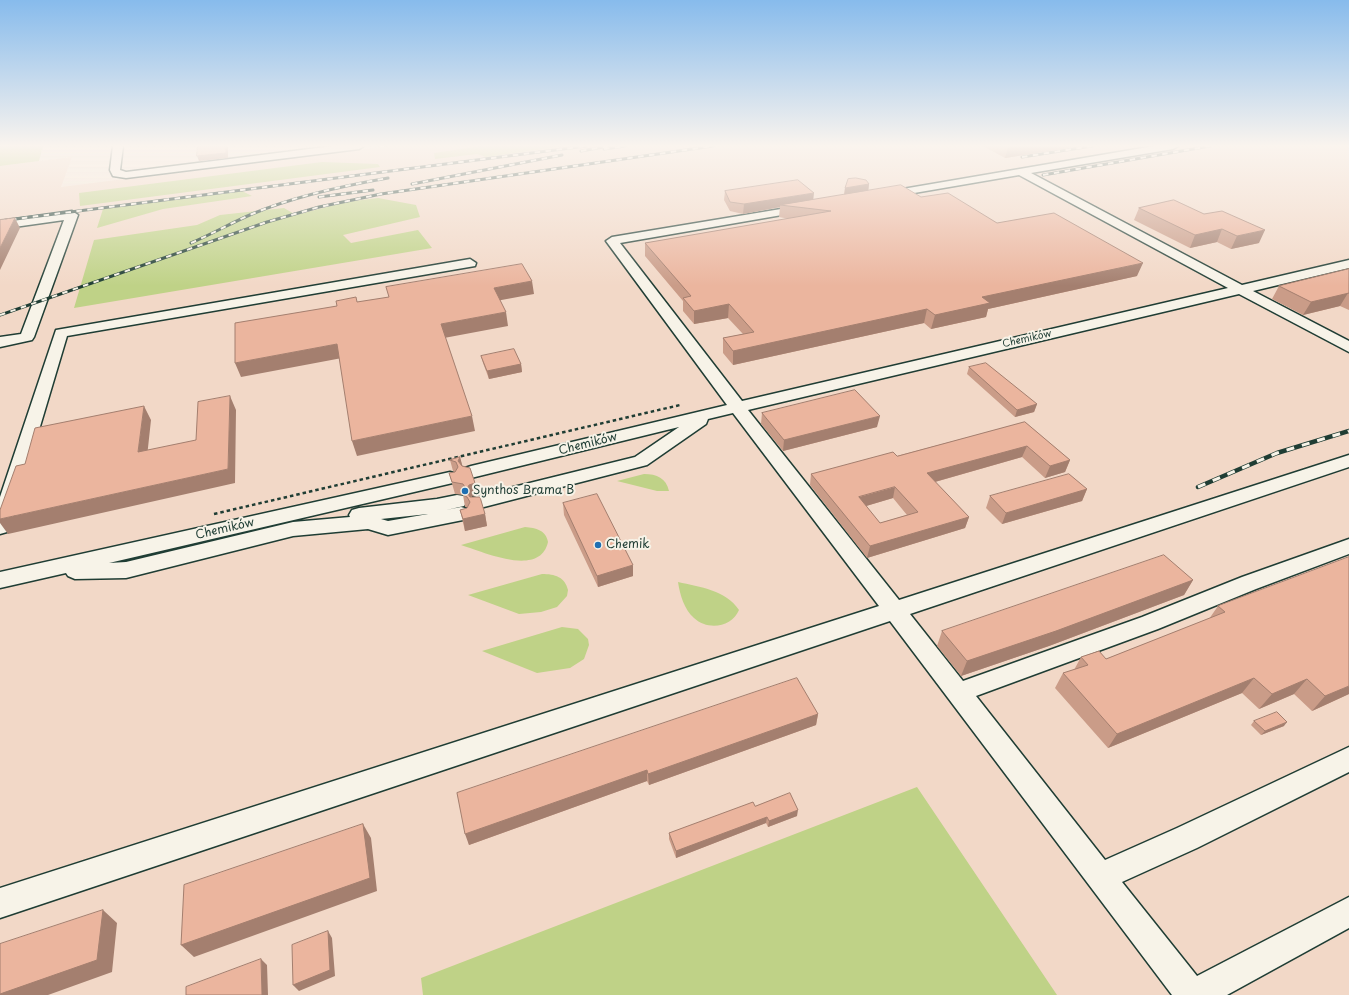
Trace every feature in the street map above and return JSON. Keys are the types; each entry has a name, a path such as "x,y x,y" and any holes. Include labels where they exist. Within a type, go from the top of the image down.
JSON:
{"street":[{"path":"871,197 898,192"},
{"path":"1058,192 1349,347"},
{"path":"816,206 612,241 738,408 1192,995"},
{"path":"0,224 72,215 27,337 0,342"},
{"path":"0,527 61,333 470,263"},
{"name":"Chemików","path":"477,492 654,437 674,423 1349,264"},
{"name":"Chemików","path":"477,492 571,486 584,476 641,462 669,444 706,416"},
{"path":"477,492 564,474 575,467 669,444"},
{"path":"0,903 1349,461"},
{"path":"32,572 126,570 293,529 368,522 388,528 456,497"},
{"path":"92,571 294,522 389,513 456,497"},
{"name":"Chemików","path":"0,580 117,553 456,497"},
{"path":"958,693 1143,626 1249,583 1349,546"},
{"path":"1100,877 1201,831 1349,759"},
{"path":"1195,995 1349,912"}],"path":[{"path":"207,515 682,405"}],"shaded area":[{"path":"0,192 1349,192 1349,995 0,995"}],"green space":[{"path":"83,192 184,192 80,206 79,193"},
{"path":"231,192 245,192 252,196 163,209 97,228 103,209"},
{"path":"378,198 416,205 420,217 343,235 351,243 418,230 432,248 74,308 94,240 197,225 220,215 284,208 296,215 346,202"},
{"path":"644,474 657,476 663,480 669,491 657,491 617,481"},
{"path":"525,527 540,530 547,538 548,542 543,553 534,559 523,561 510,560 461,545"},
{"path":"542,574 559,577 567,586 568,590 567,596 557,607 541,612 519,614 468,595"},
{"path":"678,582 712,590 727,598 734,603 739,610 736,616 725,623 713,626 700,622 694,618 685,606 681,597"},
{"path":"562,627 578,629 588,639 589,645 584,659 570,668 537,673 482,651"},
{"path":"917,787 1057,995 423,995 421,978"}],"building":[{"path":"726,192 814,193 744,204 730,202"},
{"path":"856,192 913,192 921,197 948,193 997,223 1054,213 1143,263 982,297 990,303 935,315 927,309 733,351 723,338 754,332 729,304 694,311 683,298 691,296 645,243 831,211 780,205"},
{"path":"1174,200 1204,214 1222,211 1265,230 1237,236 1222,229 1195,235 1139,208"},
{"path":"15,218 0,248 0,220"},
{"path":"522,264 532,281 494,288 506,312 441,324 472,416 352,441 337,344 235,363 235,323 337,306 336,301 356,297 357,302 389,297 386,287"},
{"path":"1349,269 1349,293 1311,302 1279,286"},
{"path":"514,349 521,364 487,371 481,356"},
{"path":"986,363 1037,404 1017,410 969,367"},
{"path":"855,390 880,416 784,440 762,413"},
{"path":"230,396 228,469 0,519 0,510 16,466 25,464 35,428 144,406 138,452 196,440 198,402"},
{"path":"1025,422 1070,460 1050,466 1027,446 927,473 969,517 870,546 811,474 893,452 897,456","holes":["895,487 918,512 880,523 859,497"]},
{"path":"460,457 458,461 462,466 470,468 475,483 469,485 466,491 470,497 480,497 485,514 463,519 460,510 467,508 470,502 467,497 463,495 466,489 463,484 452,482 449,473 455,472 458,467 456,462 450,460"},
{"path":"1069,474 1087,489 1006,513 990,496"},
{"name":"Chemik","path":"597,494 633,565 597,576 563,503"},
{"path":"1164,555 1193,580 1056,631 967,661 942,631"},
{"path":"1349,557 1349,686 1325,696 1307,679 1272,694 1254,678 1117,734 1063,673 1088,665 1081,657 1099,651 1106,659 1225,612 1218,606"},
{"path":"797,678 818,714 648,774 647,770 465,834 457,793"},
{"path":"1277,712 1287,722 1265,731 1254,721"},
{"path":"790,793 798,810 769,821 767,817 676,851 669,833 753,802 755,806"},
{"path":"363,824 370,878 181,945 184,885"},
{"path":"103,910 97,960 0,994 0,944"},
{"path":"328,931 330,970 293,985 292,945"},
{"path":"261,959 262,995 186,995 186,987"}],"tunnel":[{"path":"459,507 480,502"}],"railway":[{"path":"0,221 223,192"},
{"path":"191,243 252,214 285,202 319,192"},
{"path":"319,197 354,192"},
{"path":"0,315 267,222 319,207 392,192"},
{"path":"1198,487 1277,453 1349,431"}],"place":[{"name":"Synthos Brama B","path":"465,491"},
{"name":"Chemik","path":"598,545"}]}
